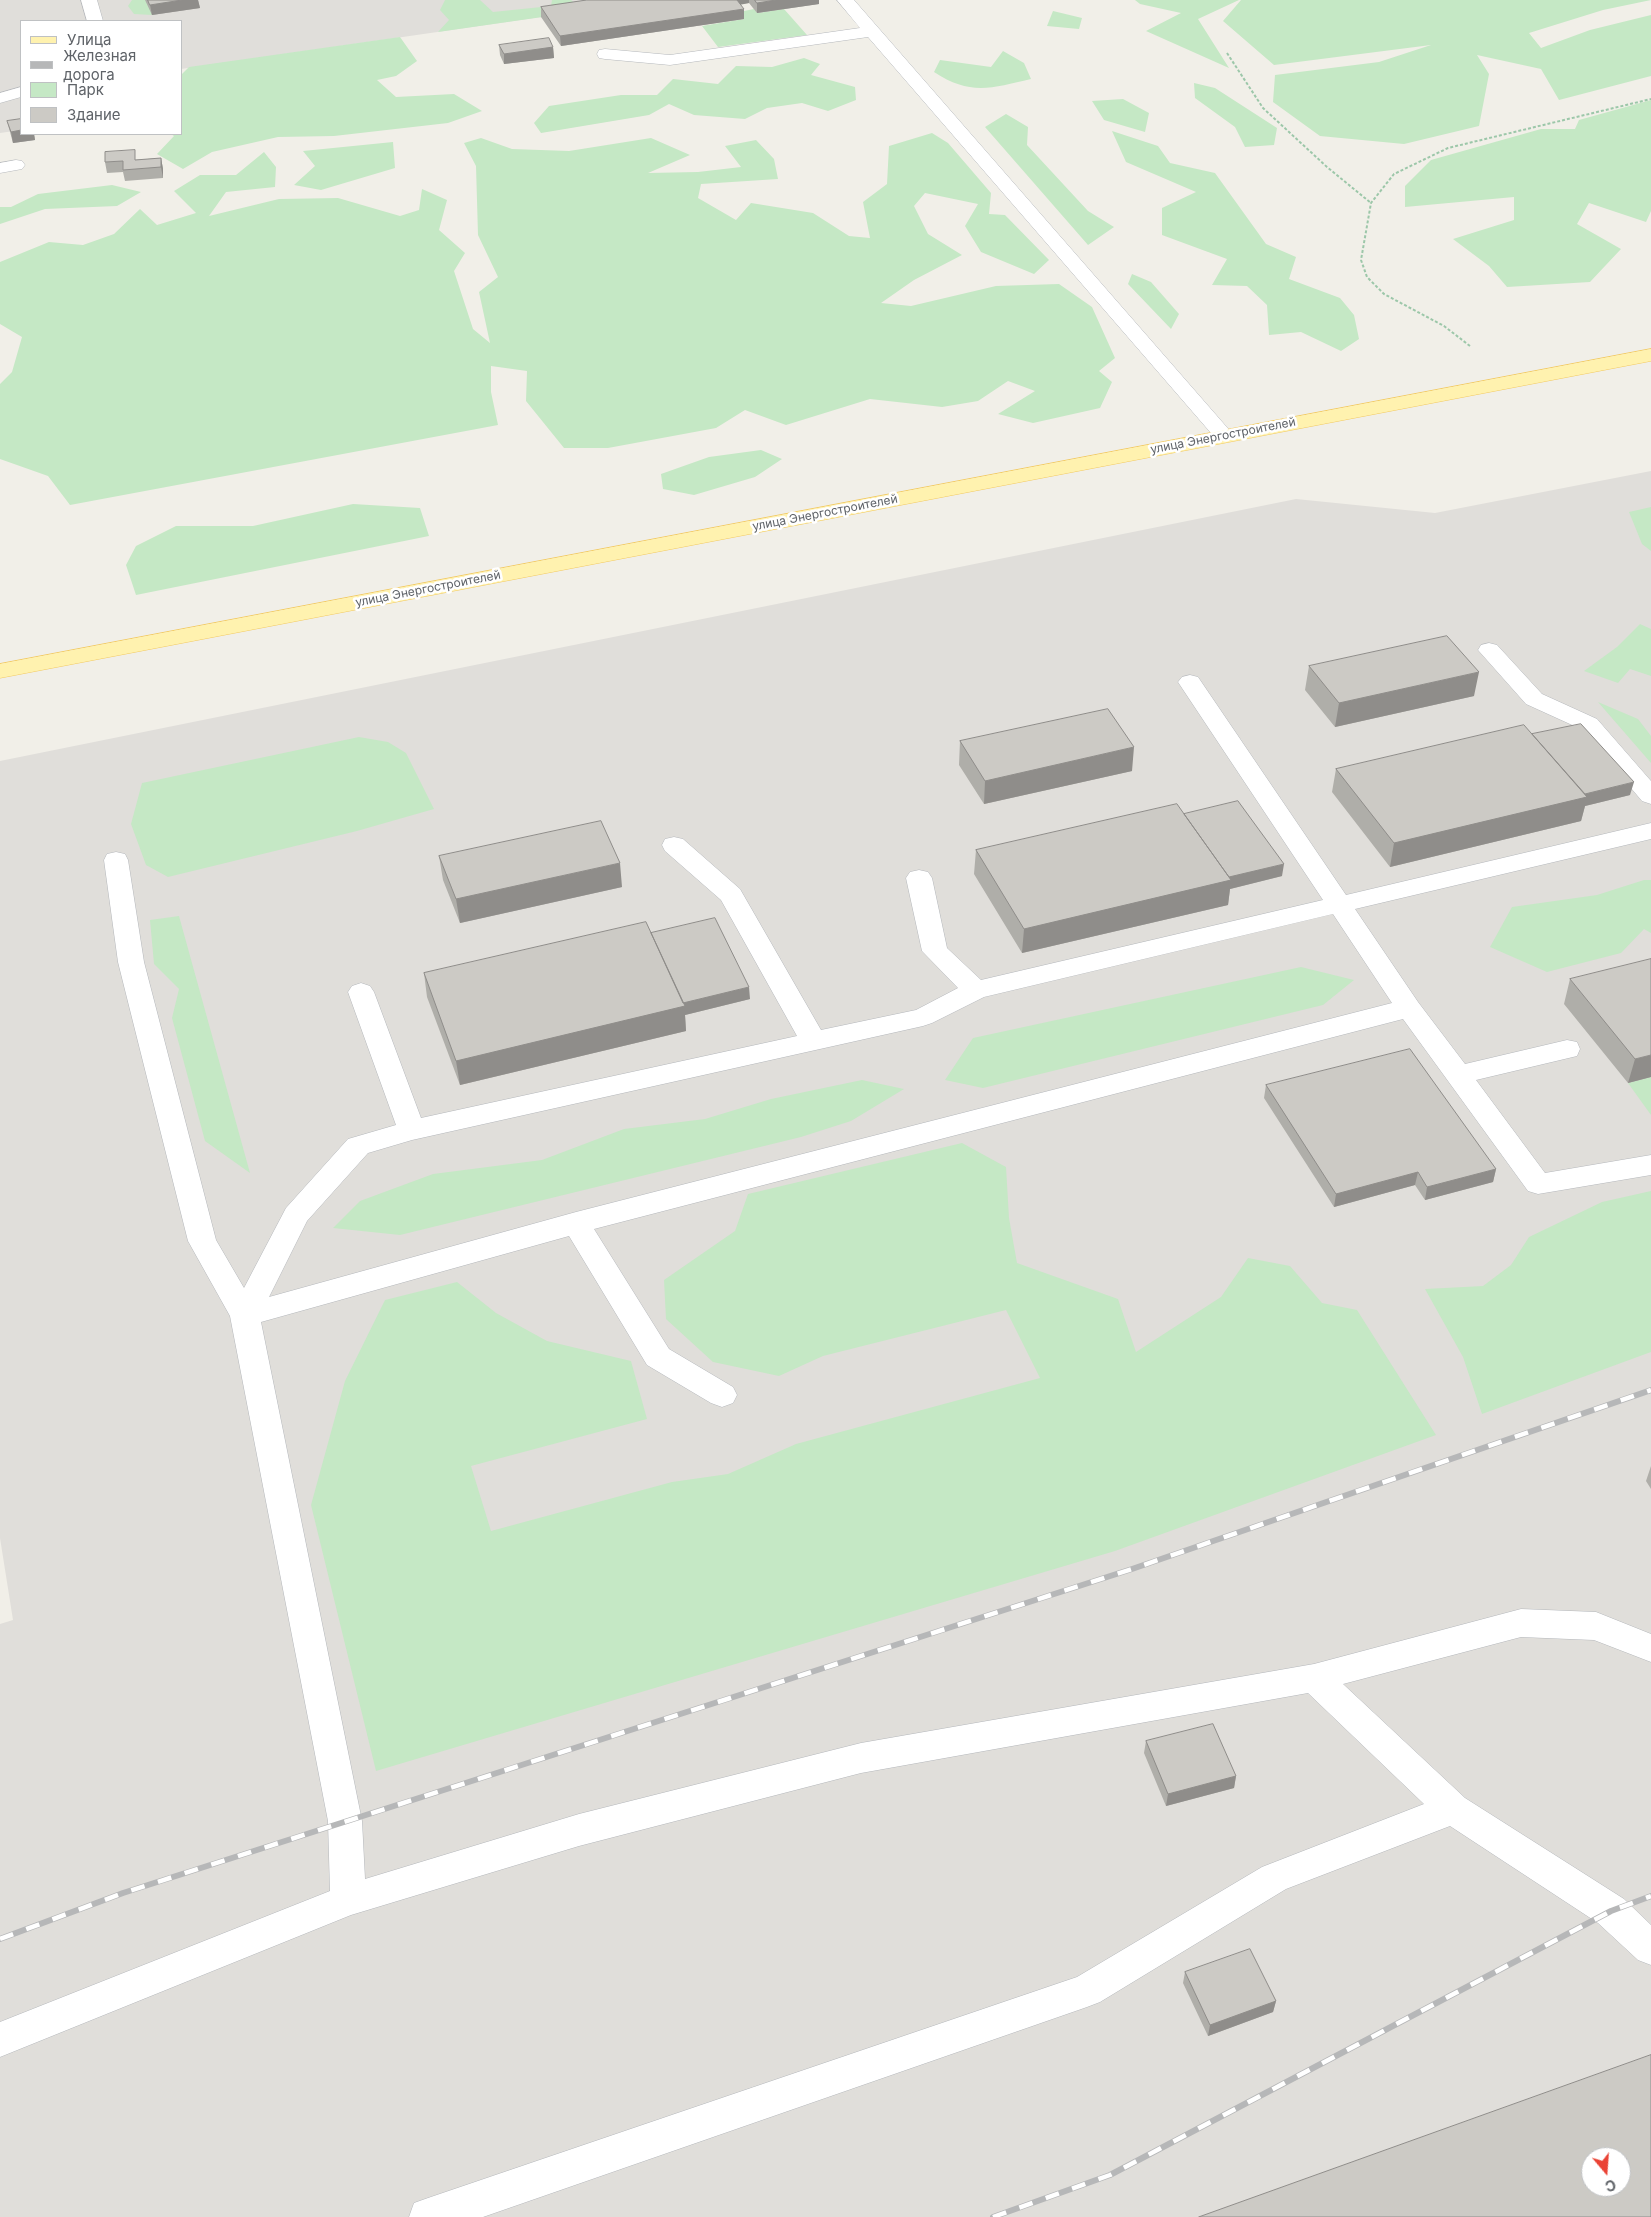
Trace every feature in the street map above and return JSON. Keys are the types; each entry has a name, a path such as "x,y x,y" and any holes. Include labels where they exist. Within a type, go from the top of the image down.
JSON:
{"main road":[{"name":"улица Энергостроителей","path":"0,671 1651,355"}],"lane":[{"path":"88,0 95,20"},
{"path":"845,0 1224,436"},
{"path":"605,54 670,60 872,31"},
{"path":"0,98 20,92"},
{"path":"1489,650 1534,699 1589,724 1651,796"},
{"path":"1190,682 1409,1008 1538,1184 1651,1165"},
{"path":"245,1315 296,1215 358,1146 412,1130 923,1017 976,990 1651,831"},
{"path":"674,845 730,895 814,1042"},
{"path":"116,860 131,962 202,1241 245,1315 345,1821 348,1900"},
{"path":"919,878 935,952 976,990"},
{"path":"361,992 412,1130"},
{"path":"245,1315 576,1224 1409,1008"},
{"path":"1458,1075 1567,1049"},
{"path":"576,1224 658,1357 722,1395"},
{"path":"0,2040 348,1900 579,1830 861,1758 1314,1678 1521,1623 1596,1626 1651,1648"},
{"path":"1314,1678 1453,1808 1611,1911 1651,1948"},
{"path":"428,2217 1087,1990 1274,1878 1453,1808"}],"path":[{"path":"1227,53 1263,108 1327,167 1371,203"},
{"path":"1510,382 1444,326 1384,294 1367,276 1361,260 1371,203 1394,174 1448,148 1651,99"}],"shaded area":[{"path":"0,0 659,0 182,69 182,20 20,20 20,130 0,133"},
{"path":"1651,471 1651,2217 0,2217 0,1624 13,1620 0,1538 0,761 1296,499 1435,513"}],"green space":[{"path":"132,0 158,0 152,15 134,14 128,6"},
{"path":"445,0 480,0 493,12 551,6 552,0 571,0 584,11 438,32 449,20 440,10"},
{"path":"1135,0 1239,0 1198,19 1229,68 1146,31 1181,13 1140,4"},
{"path":"1241,0 1651,0 1603,10 1529,33 1541,48 1590,30 1651,15 1651,76 1559,100 1541,69 1477,55 1489,74 1479,126 1404,144 1320,136 1273,102 1275,75 1379,62 1431,45 1274,65 1223,21"},
{"path":"754,9 758,13 784,9 807,35 718,47 702,26 744,19 739,12"},
{"path":"1053,11 1082,18 1079,29 1047,26"},
{"path":"400,37 417,61 396,76 377,80 396,97 454,94 482,111 448,123 334,136 278,137 212,152 183,169 157,154 174,136 172,135 182,135 182,74 189,67"},
{"path":"1003,51 1024,63 1031,79 981,88 970,87 947,80 934,72 940,60 991,67"},
{"path":"804,58 820,64 811,75 855,87 856,100 828,111 802,103 767,108 745,119 694,115 669,104 649,115 541,133 534,123 549,106 621,95 657,95 673,79 718,84 736,66 772,67"},
{"path":"1194,83 1215,88 1277,128 1274,145 1245,147 1235,127 1195,98"},
{"path":"1123,99 1149,113 1145,132 1104,120 1092,101"},
{"path":"1651,100 1651,211 1646,222 1589,203 1577,224 1621,249 1590,282 1507,287 1489,266 1453,239 1514,220 1514,197 1405,207 1405,186 1431,160 1541,129 1575,129 1579,120"},
{"path":"1006,114 1028,127 1027,145 1088,211 1114,227 1088,245 985,127"},
{"path":"1112,131 1158,146 1170,163 1215,173 1266,244 1296,257 1289,279 1340,298 1354,315 1359,339 1341,351 1301,332 1269,335 1267,305 1247,286 1212,285 1227,259 1162,235 1162,208 1196,192 1126,162"},
{"path":"932,133 948,143 991,193 989,214 1005,215 1049,260 1034,274 981,252 965,226 978,204 925,193 914,206 928,234 962,255 914,280 881,303 911,306 996,286 1059,284 1092,307 1115,358 1099,371 1112,382 1100,408 1033,423 998,414 1035,391 1008,381 978,401 942,407 870,399 786,425 745,410 716,428 608,448 564,448 526,401 527,371 491,366 491,392 498,425 70,505 48,476 0,459 0,384 12,372 22,337 0,324 0,262 49,242 83,245 114,234 140,209 157,225 196,213 174,191 200,175 236,175 264,152 276,167 275,187 226,192 209,216 279,199 338,198 400,216 419,210 422,189 447,200 439,230 465,253 454,271 473,329 490,343 479,292 498,277 478,235 476,166 464,143 481,138 512,149 569,151 651,138 690,155 648,173 698,172 741,167 725,146 756,140 774,159 778,179 701,184 698,198 736,220 751,203 813,213 849,236 870,238 863,202 887,184 889,146"},
{"path":"393,142 395,168 321,190 294,185 315,166 303,151"},
{"path":"112,185 141,192 117,206 45,209 0,224 0,207 11,207 38,194"},
{"path":"1132,274 1151,282 1179,314 1171,329 1128,284"},
{"path":"761,450 782,459 755,477 694,495 663,489 661,474 709,457"},
{"path":"353,504 420,508 429,536 136,595 126,565 136,546 176,526 253,526"},
{"path":"1651,507 1651,551 1642,544 1629,512"},
{"path":"1640,624 1651,629 1651,676 1630,669 1618,683 1584,671 1617,647"},
{"path":"1598,702 1638,719 1651,736 1651,763"},
{"path":"359,737 388,742 406,753 434,809 357,831 168,877 146,865 131,824 142,783"},
{"path":"1644,880 1651,880 1651,933 1644,929 1621,953 1547,972 1490,947 1512,907 1597,895"},
{"path":"179,916 250,1173 205,1141 172,1018 179,989 154,964 150,920"},
{"path":"1301,967 1354,980 1323,1005 983,1088 945,1080 973,1038"},
{"path":"1651,1077 1651,1115 1628,1083"},
{"path":"862,1080 904,1089 851,1121 801,1137 400,1235 333,1228 360,1201 433,1174 542,1160 624,1129 705,1119 771,1099"},
{"path":"962,1143 1006,1167 1009,1218 1017,1263 1118,1299 1136,1352 1221,1297 1248,1258 1290,1266 1322,1303 1357,1310 1436,1435 1115,1551 376,1771 311,1505 345,1381 385,1300 457,1282 496,1313 547,1341 631,1361 647,1419 471,1466 491,1531 672,1482 728,1474 796,1444 1040,1378 1006,1310 823,1356 779,1376 713,1362 666,1319 664,1280 735,1231 748,1194"},
{"path":"1651,1191 1651,1352 1482,1414 1463,1357 1425,1289 1483,1286 1511,1265 1529,1237 1602,1202"}],"building":[{"path":"148,0 182,0 150,5"},
{"path":"587,0 737,0 744,9 560,36 541,7"},
{"path":"755,0 776,0 757,3"},
{"path":"549,38 553,47 504,54 499,45"},
{"path":"20,119 20,130 11,132 7,121"},
{"path":"135,150 135,160 161,158 161,167 123,170 123,161 105,162 105,152"},
{"path":"1447,636 1479,672 1339,703 1309,666"},
{"path":"1108,709 1134,747 985,781 960,741"},
{"path":"1581,724 1634,782 1585,794 1532,734"},
{"path":"1524,725 1587,797 1394,843 1336,769"},
{"path":"1238,801 1284,864 1229,877 1184,814"},
{"path":"1177,804 1231,880 1024,929 976,850"},
{"path":"601,821 620,863 456,899 439,856"},
{"path":"715,918 749,987 683,1003 651,933"},
{"path":"646,922 685,1006 456,1061 424,973"},
{"path":"1651,959 1651,1055 1635,1059 1570,979"},
{"path":"1410,1049 1496,1169 1427,1187 1418,1172 1336,1194 1266,1085"},
{"path":"1213,1724 1236,1776 1168,1794 1146,1741"},
{"path":"1250,1949 1276,2001 1210,2025 1185,1972"},
{"path":"1651,2055 1651,2217 1199,2217"}],"railway":[{"path":"0,1939 123,1893 1132,1569 1651,1390"},
{"path":"993,2217 1110,2175 1611,1911 1651,1896"}]}
